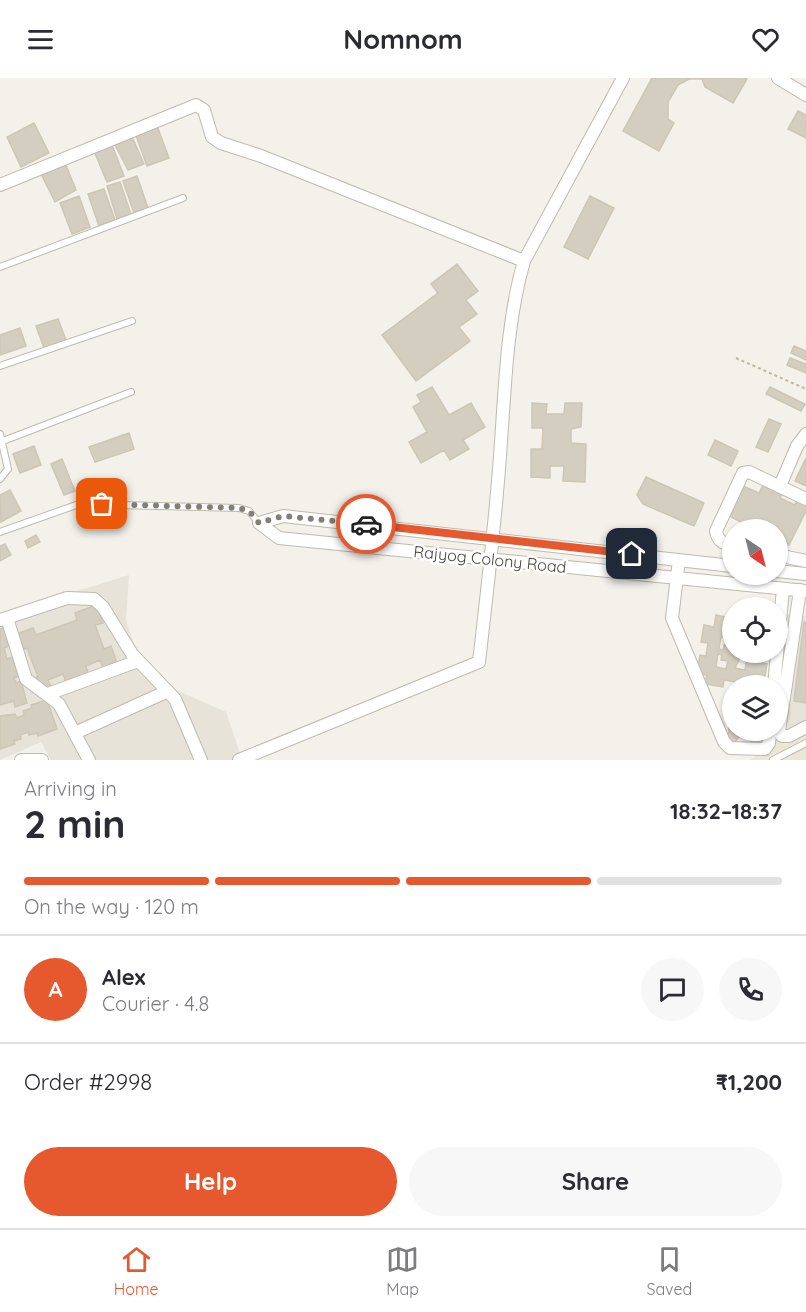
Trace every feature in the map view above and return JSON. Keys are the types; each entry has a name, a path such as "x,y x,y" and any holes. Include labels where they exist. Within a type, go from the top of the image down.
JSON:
{"street":[{"path":"242,758 479,662 494,537 508,340 515,290 524,261 623,78"},
{"path":"778,78 806,96"},
{"path":"0,185 196,105 204,110 212,137 221,143 261,156 524,261"},
{"path":"780,486 797,446 806,434"},
{"path":"722,542 717,538 716,531 743,473 749,472 806,499"},
{"name":"Rajyog Colony Road","path":"259,523 283,516 494,537 722,565"},
{"name":"Rajyog Colony Road","path":"259,523 279,538 803,591"},
{"path":"788,557 806,561 803,573 788,571"},
{"path":"679,560 672,618 722,736"},
{"path":"775,675 783,589"},
{"path":"803,591 779,731 782,736 789,736 806,727"},
{"path":"89,760 59,704 26,679 4,619 67,598 94,599 103,607 121,639 138,661 168,691 182,709 201,760"},
{"path":"48,694 138,661"},
{"path":"75,733 168,691"},
{"path":"724,741 726,745 765,749 769,741"},
{"path":"21,760 42,760"}],"lane":[{"path":"0,267 183,198"},
{"path":"0,366 132,321"},
{"path":"0,479 8,469 1,438 131,392"},
{"path":"0,532 80,504 239,508 249,511 259,523"},
{"path":"773,760 806,743"}],"path":[{"path":"736,358 806,389"}],"shaded area":[{"path":"129,575 126,620 135,647 155,673 174,689 226,712 241,756 232,760 51,760 41,742 0,760 0,615"},
{"path":"788,614 806,616 806,729 788,739 788,675 781,675 782,663 788,663"},
{"path":"806,729 806,760 749,760 783,741 788,741 788,739"},
{"path":"773,741 783,741 772,747"}],"building":[{"path":"652,78 747,79 733,103 705,87 702,79 689,79 678,85 668,102 668,119 674,123 659,151 623,131"},
{"path":"798,111 806,115 806,138 788,129"},
{"path":"34,123 49,153 21,167 7,137"},
{"path":"156,123 169,158 147,166 135,133"},
{"path":"130,132 144,164 128,170 112,139"},
{"path":"112,145 124,176 107,182 94,151"},
{"path":"65,163 76,190 55,202 41,174"},
{"path":"137,176 148,208 134,213 123,181"},
{"path":"120,182 131,214 117,219 107,186"},
{"path":"104,189 115,220 99,226 88,194"},
{"path":"79,196 90,227 72,234 60,203"},
{"path":"590,196 614,208 588,259 564,247"},
{"path":"457,264 478,291 466,300 477,314 459,327 470,341 416,381 382,335 438,293 431,284"},
{"path":"58,319 66,340 44,348 36,326"},
{"path":"20,328 26,346 0,355 0,335"},
{"path":"794,346 806,351 806,360 791,353"},
{"path":"790,358 806,364 806,373 787,365"},
{"path":"432,387 449,415 471,403 485,427 463,440 469,449 450,460 444,450 421,463 409,442 427,432 413,407 421,402 417,395"},
{"path":"770,387 805,404 801,411 766,394"},
{"path":"532,403 547,404 546,414 564,414 565,403 582,403 581,427 571,429 571,443 586,444 585,482 563,481 564,466 550,466 550,478 531,477 531,449 542,449 543,428 532,428"},
{"path":"769,419 781,424 768,452 756,447"},
{"path":"129,433 134,449 95,462 89,447"},
{"path":"715,440 738,451 731,466 708,455"},
{"path":"34,446 41,465 20,473 13,454"},
{"path":"806,458 806,486 795,481"},
{"path":"62,459 75,491 64,495 51,464"},
{"path":"646,477 704,503 694,526 643,504 637,495"},
{"path":"765,481 784,490 780,498 795,505 798,497 806,501 806,511 789,545 788,519 735,519 727,515 741,485 759,493"},
{"path":"10,490 21,511 1,522 0,495"},
{"path":"36,535 40,542 28,548 25,541"},
{"path":"5,544 11,555 0,561 0,546"},
{"path":"96,605 103,623 95,625 104,649 111,646 117,663 103,668 100,660 86,666 88,673 66,682 63,674 48,680 51,687 42,689 34,678 38,677 27,648 22,650 17,634 33,628 36,635 77,620 75,613"},
{"path":"716,615 722,616 722,637 719,649 722,650 722,655 718,654 716,667 726,669 728,663 738,663 735,668 745,670 746,663 767,664 765,675 722,675 722,687 705,684 707,675 697,673 700,655 706,656 708,643 701,642 704,625 714,627"},
{"path":"804,622 806,623 806,703 794,701"},
{"path":"4,628 9,646 4,648 7,659 13,657 19,676 14,678 16,683 21,681 27,703 15,707 14,701 0,705 0,629"},
{"path":"47,700 57,729 38,736 37,733 29,735 28,732 20,735 21,739 14,741 15,744 0,749 0,716 15,714 17,718 24,715 23,711 32,708 31,705"},
{"path":"750,741 764,741 764,744"}],"way so far":[{"path":"102,504 239,508 249,511 259,523 283,516 366,524"}],"route":[{"path":"366,524 632,554"}]}
